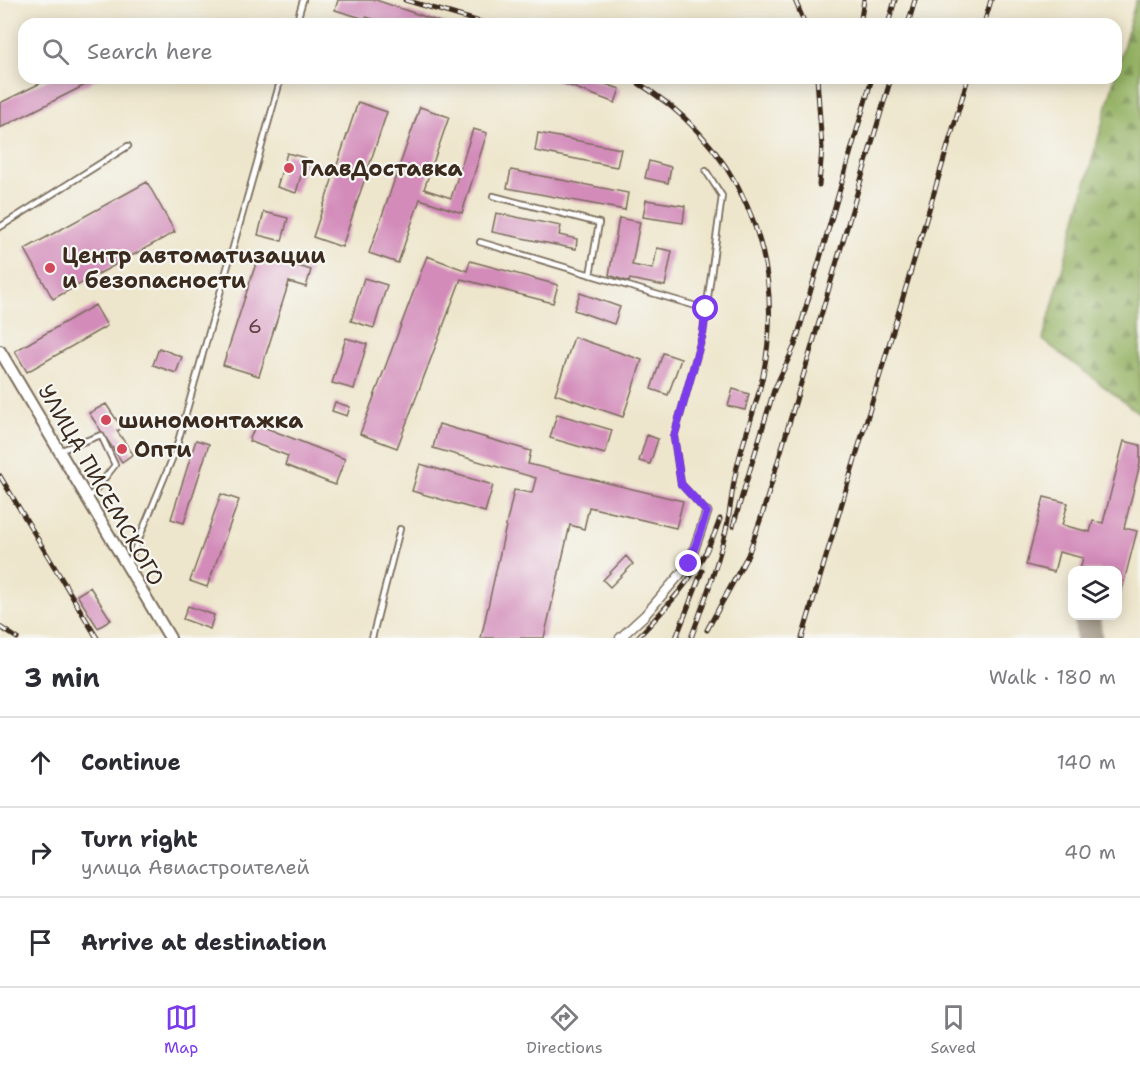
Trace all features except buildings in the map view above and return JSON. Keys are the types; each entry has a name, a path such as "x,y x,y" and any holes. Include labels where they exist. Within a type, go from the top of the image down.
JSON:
{"street":[{"name":"УЛИЦА ПИСЕМСКОГО","path":"0,351 170,638"},
{"path":"620,638 645,615 689,564 707,512"}],"lane":[{"path":"298,18 303,0"},
{"path":"127,568 175,452 279,84"},
{"path":"0,227 128,146"},
{"path":"706,171 722,196 703,333 674,437 681,484 707,512"},
{"path":"493,196 598,223 590,274"},
{"path":"480,242 706,309"},
{"path":"58,451 100,435 116,465 87,500"},
{"path":"372,638 400,529"}],"green space":[{"path":"1136,0 1140,0 1140,414 1043,340 1113,84 1122,84 1122,51"}],"taxiway":[{"path":"1087,620 1089,638"}],"railway":[{"path":"405,0 466,18"},
{"path":"795,0 802,18"},
{"path":"861,18 864,0"},
{"path":"890,18 895,0"},
{"path":"910,18 915,0"},
{"path":"986,18 991,0"},
{"path":"639,84 668,104 700,134 726,167 746,204 760,244 768,286 769,330 763,375 736,471 722,544 691,638"},
{"path":"817,84 822,148 819,185"},
{"path":"733,526 774,390 795,345 870,84"},
{"path":"707,630 748,555 763,512 889,84"},
{"path":"802,638 966,84"},
{"path":"0,476 97,638"},
{"path":"637,638 696,569 720,519"},
{"path":"676,638 702,571"},
{"path":"0,627 17,638"}],"place":[{"name":"ГлавДоставка","path":"289,168"},
{"name":"Центр автоматизации и безопасности","path":"50,268"},
{"name":"шиномонтажка","path":"106,420"},
{"name":"Опти","path":"122,449"}],"route":[{"path":"689,564 707,512 681,484 674,437 703,333 706,309"}]}
